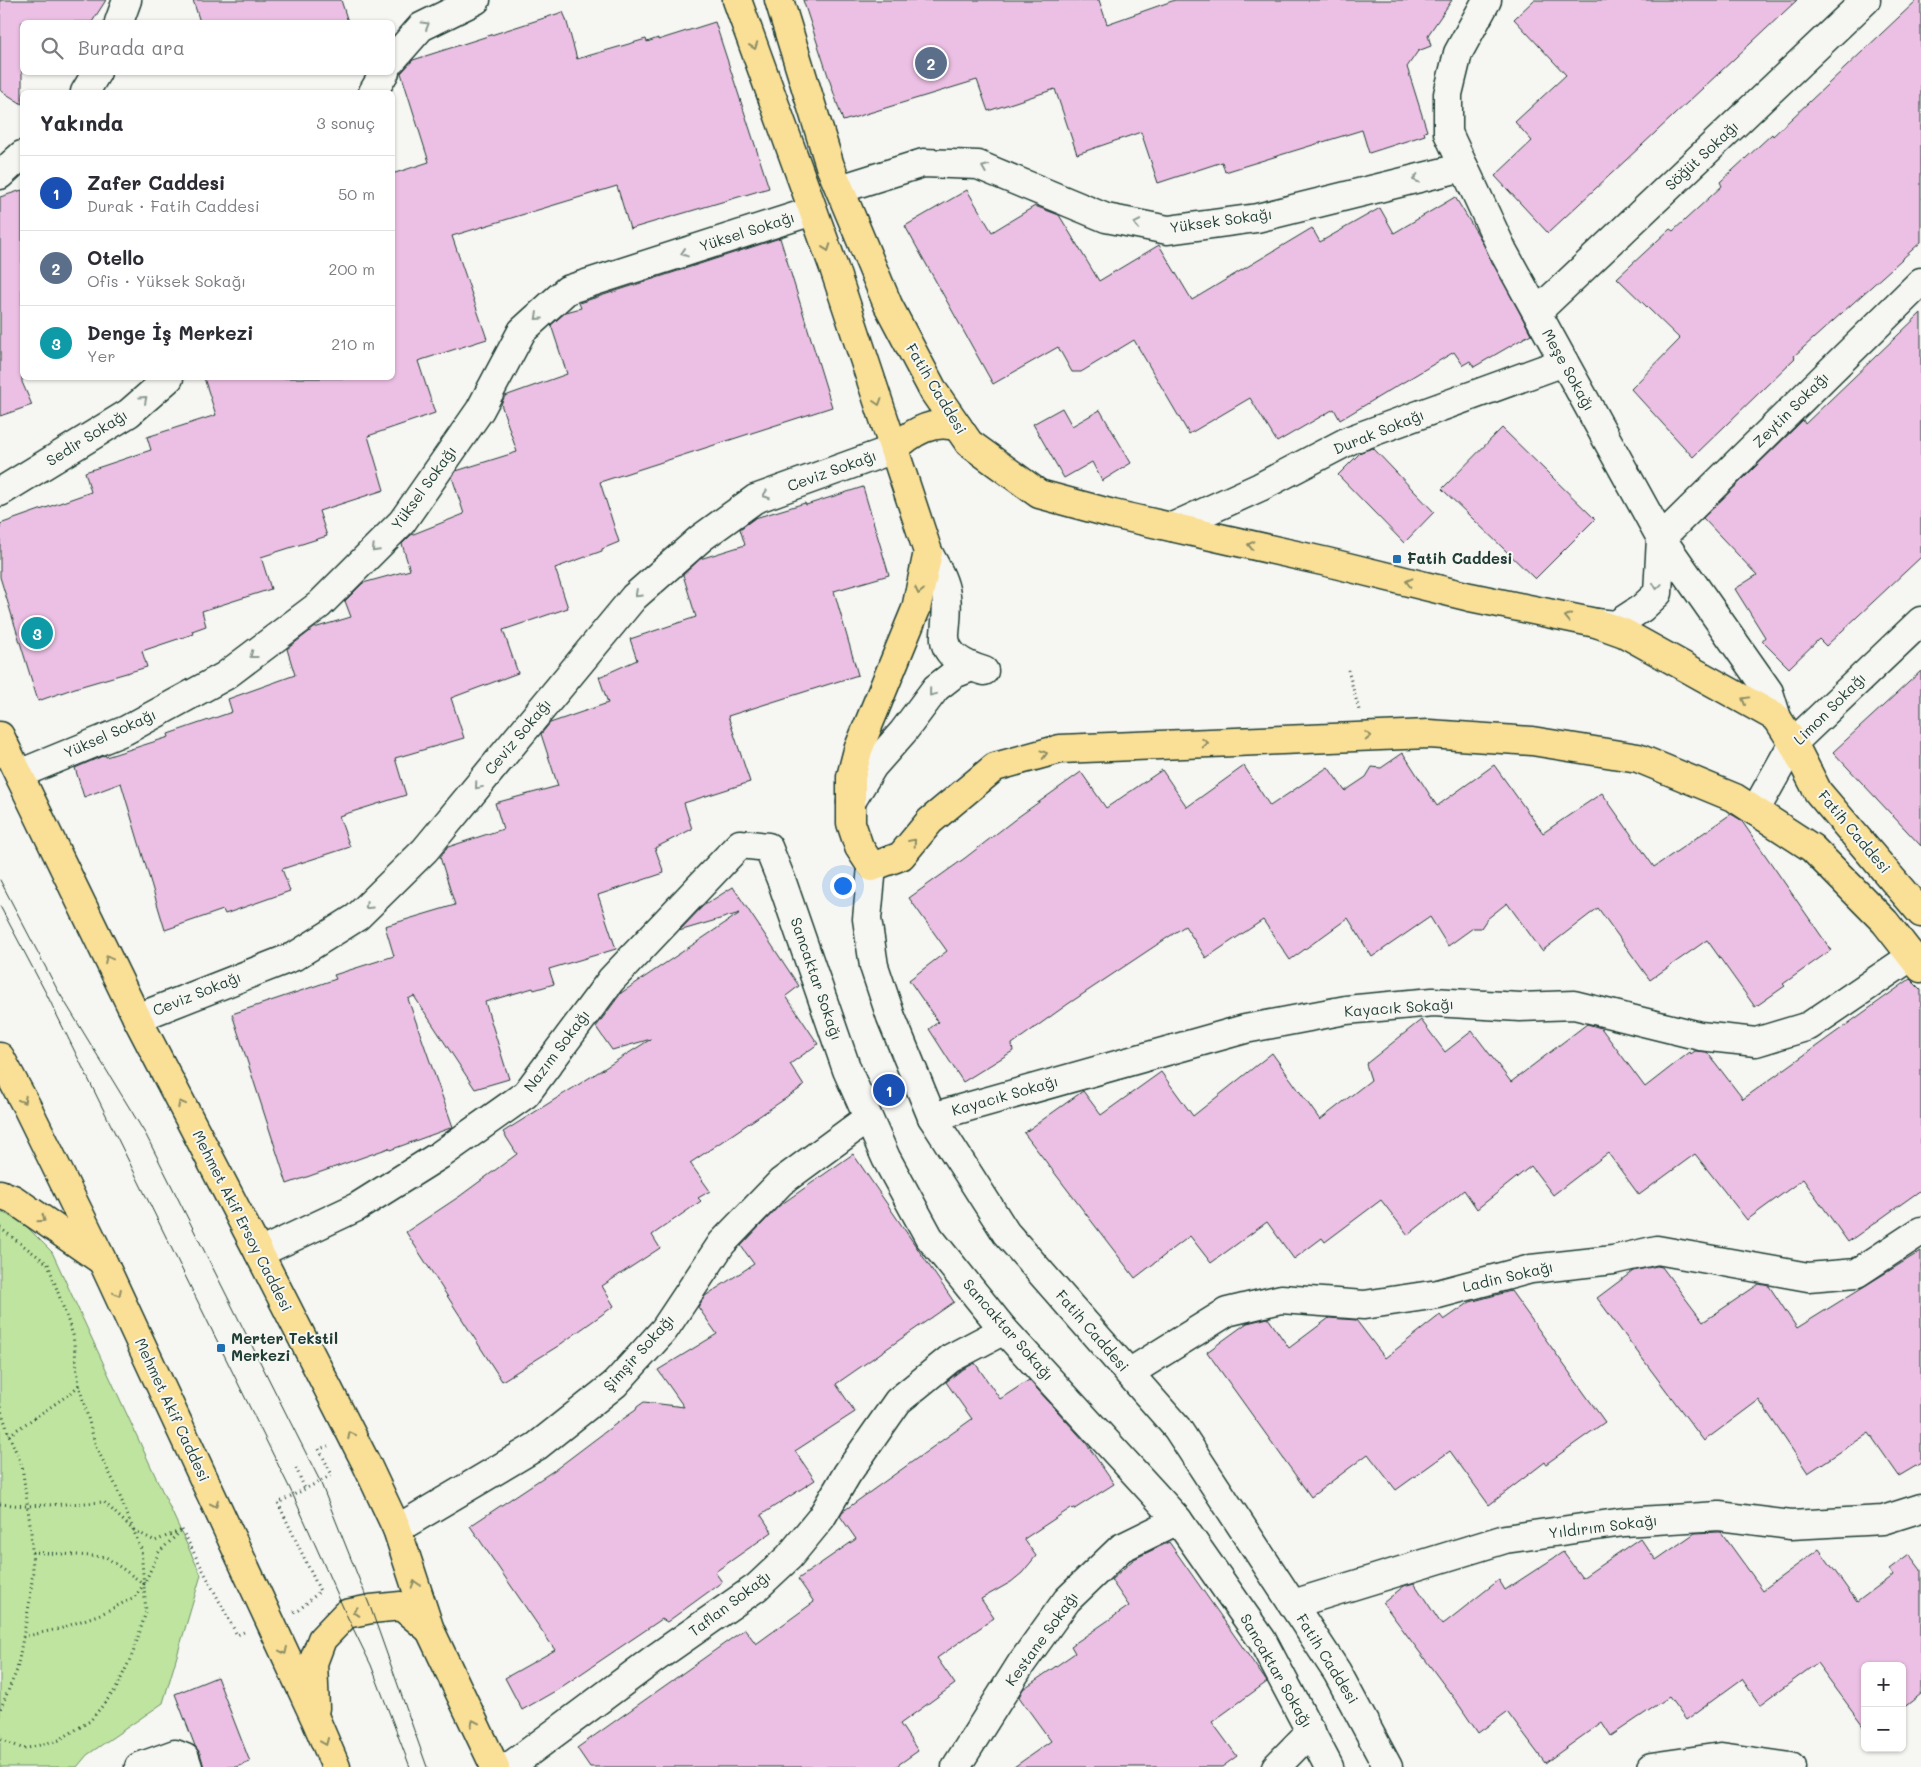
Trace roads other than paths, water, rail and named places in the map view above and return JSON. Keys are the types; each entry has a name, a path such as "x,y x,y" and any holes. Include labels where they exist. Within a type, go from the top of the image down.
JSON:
{"main road":[{"path":"737,0 814,211 928,552 916,609 858,750 851,777 851,823 859,847 872,867 901,856 930,821 995,766 1060,749 1429,734 1532,741 1638,758 1735,798 1812,848 1885,922 1916,962"},
{"name":"Fatih Caddesi","path":"779,0 830,166 888,305 934,392 969,443 1039,494 1470,596 1596,622 1624,633 1777,718 1793,743 1818,792 1921,913"},
{"path":"894,449 907,437 929,426 947,423 958,427"},
{"name":"Mehmet Akif Ersoy Caddesi","path":"0,736 137,1018 363,1458 397,1529 430,1630 495,1767"},
{"name":"Mehmet Akif Caddesi","path":"0,1057 27,1107 103,1262 336,1767"},
{"path":"0,1194 13,1198 103,1262"},
{"path":"315,1718 313,1663 322,1638 346,1614 401,1606 430,1630"}],"street":[{"path":"120,20 128,0"},
{"path":"395,57 421,27 476,0"},
{"name":"Meşe Sokağı","path":"1487,0 1458,53 1448,94 1448,133 1503,251 1661,538 1769,692 1777,718"},
{"name":"Söğüt Sokağı","path":"1537,312 1866,0"},
{"path":"86,90 94,75"},
{"path":"374,90 382,75"},
{"path":"0,175 20,156"},
{"name":"Yüksek Sokağı","path":"840,189 923,162 978,165 1106,218 1168,230 1257,218 1464,167"},
{"name":"Yüksel Sokağı","path":"18,774 126,730 225,676 319,605 402,522 480,410 522,331 567,290 814,211"},
{"name":"Zeytin Sokağı","path":"1661,538 1921,282"},
{"name":"Durak Sokağı","path":"1172,527 1260,488 1350,440 1564,362"},
{"name":"Sedir Sokağı","path":"0,492 129,413 166,380"},
{"name":"Ceviz Sokağı","path":"137,1018 295,956 357,917 425,850 634,597 701,538 755,499 894,449"},
{"path":"1596,622 1616,624 1642,608 1658,593 1661,538"},
{"path":"851,802 873,766 903,732 936,688 954,674 978,669 958,660 946,645 944,635 947,624 946,596 942,579 928,552"},
{"name":"Limon Sokağı","path":"1755,811 1793,743 1921,621"},
{"name":"Nazım Sokağı","path":"259,1253 357,1208 440,1156 526,1094 611,980 740,844 768,847"},
{"name":"Sancaktar Sokağı","path":"768,847 782,882 847,1070 886,1158 929,1237 1004,1330 1178,1520 1262,1640 1329,1767"},
{"name":"Fatih Caddesi","path":"872,867 868,919 874,966 891,1017 932,1117 1006,1233 1177,1428 1337,1672 1388,1767"},
{"name":"Kayacık Sokağı","path":"932,1117 1245,1029 1346,1010 1433,1002 1520,1007 1574,1005 1700,1036 1756,1042 1809,1026 1916,962"},
{"name":"Şimşir Sokağı","path":"397,1529 537,1446 615,1384 664,1330 722,1242 781,1182 868,1118"},
{"name":"Ladin Sokağı","path":"1129,1373 1227,1312 1281,1299 1364,1305 1438,1294 1531,1269 1613,1260 1657,1250 1808,1277 1857,1274 1921,1231"},
{"name":"Taflan Sokağı","path":"509,1767 654,1659 757,1588 789,1557 821,1518 847,1474 898,1401 951,1358 1004,1330"},
{"name":"Yıldırım Sokağı","path":"1292,1604 1505,1539 1624,1522 1719,1516 1791,1525 1883,1520 1921,1508"},
{"name":"Kestane Sokağı","path":"956,1767 1021,1664 1067,1600 1122,1548 1178,1520"},
{"path":"1276,1767 1311,1731"},
{"path":"139,1767 175,1754 184,1758 188,1767"},
{"path":"1651,1767 1721,1757 1791,1767"}],"tram line":[{"path":"0,880 57,989 146,1135 320,1481 371,1609 427,1767"},
{"path":"0,906 47,995 293,1495 371,1665 410,1767"}],"place":[{"name":"Otello","path":"931,63"},
{"name":"Fatih Caddesi","path":"1397,559"},
{"name":"Denge İş Merkezi","path":"37,633"},
{"name":"Zafer Caddesi","path":"889,1090"},
{"name":"Merter Tekstil Merkezi","path":"221,1348"}]}
